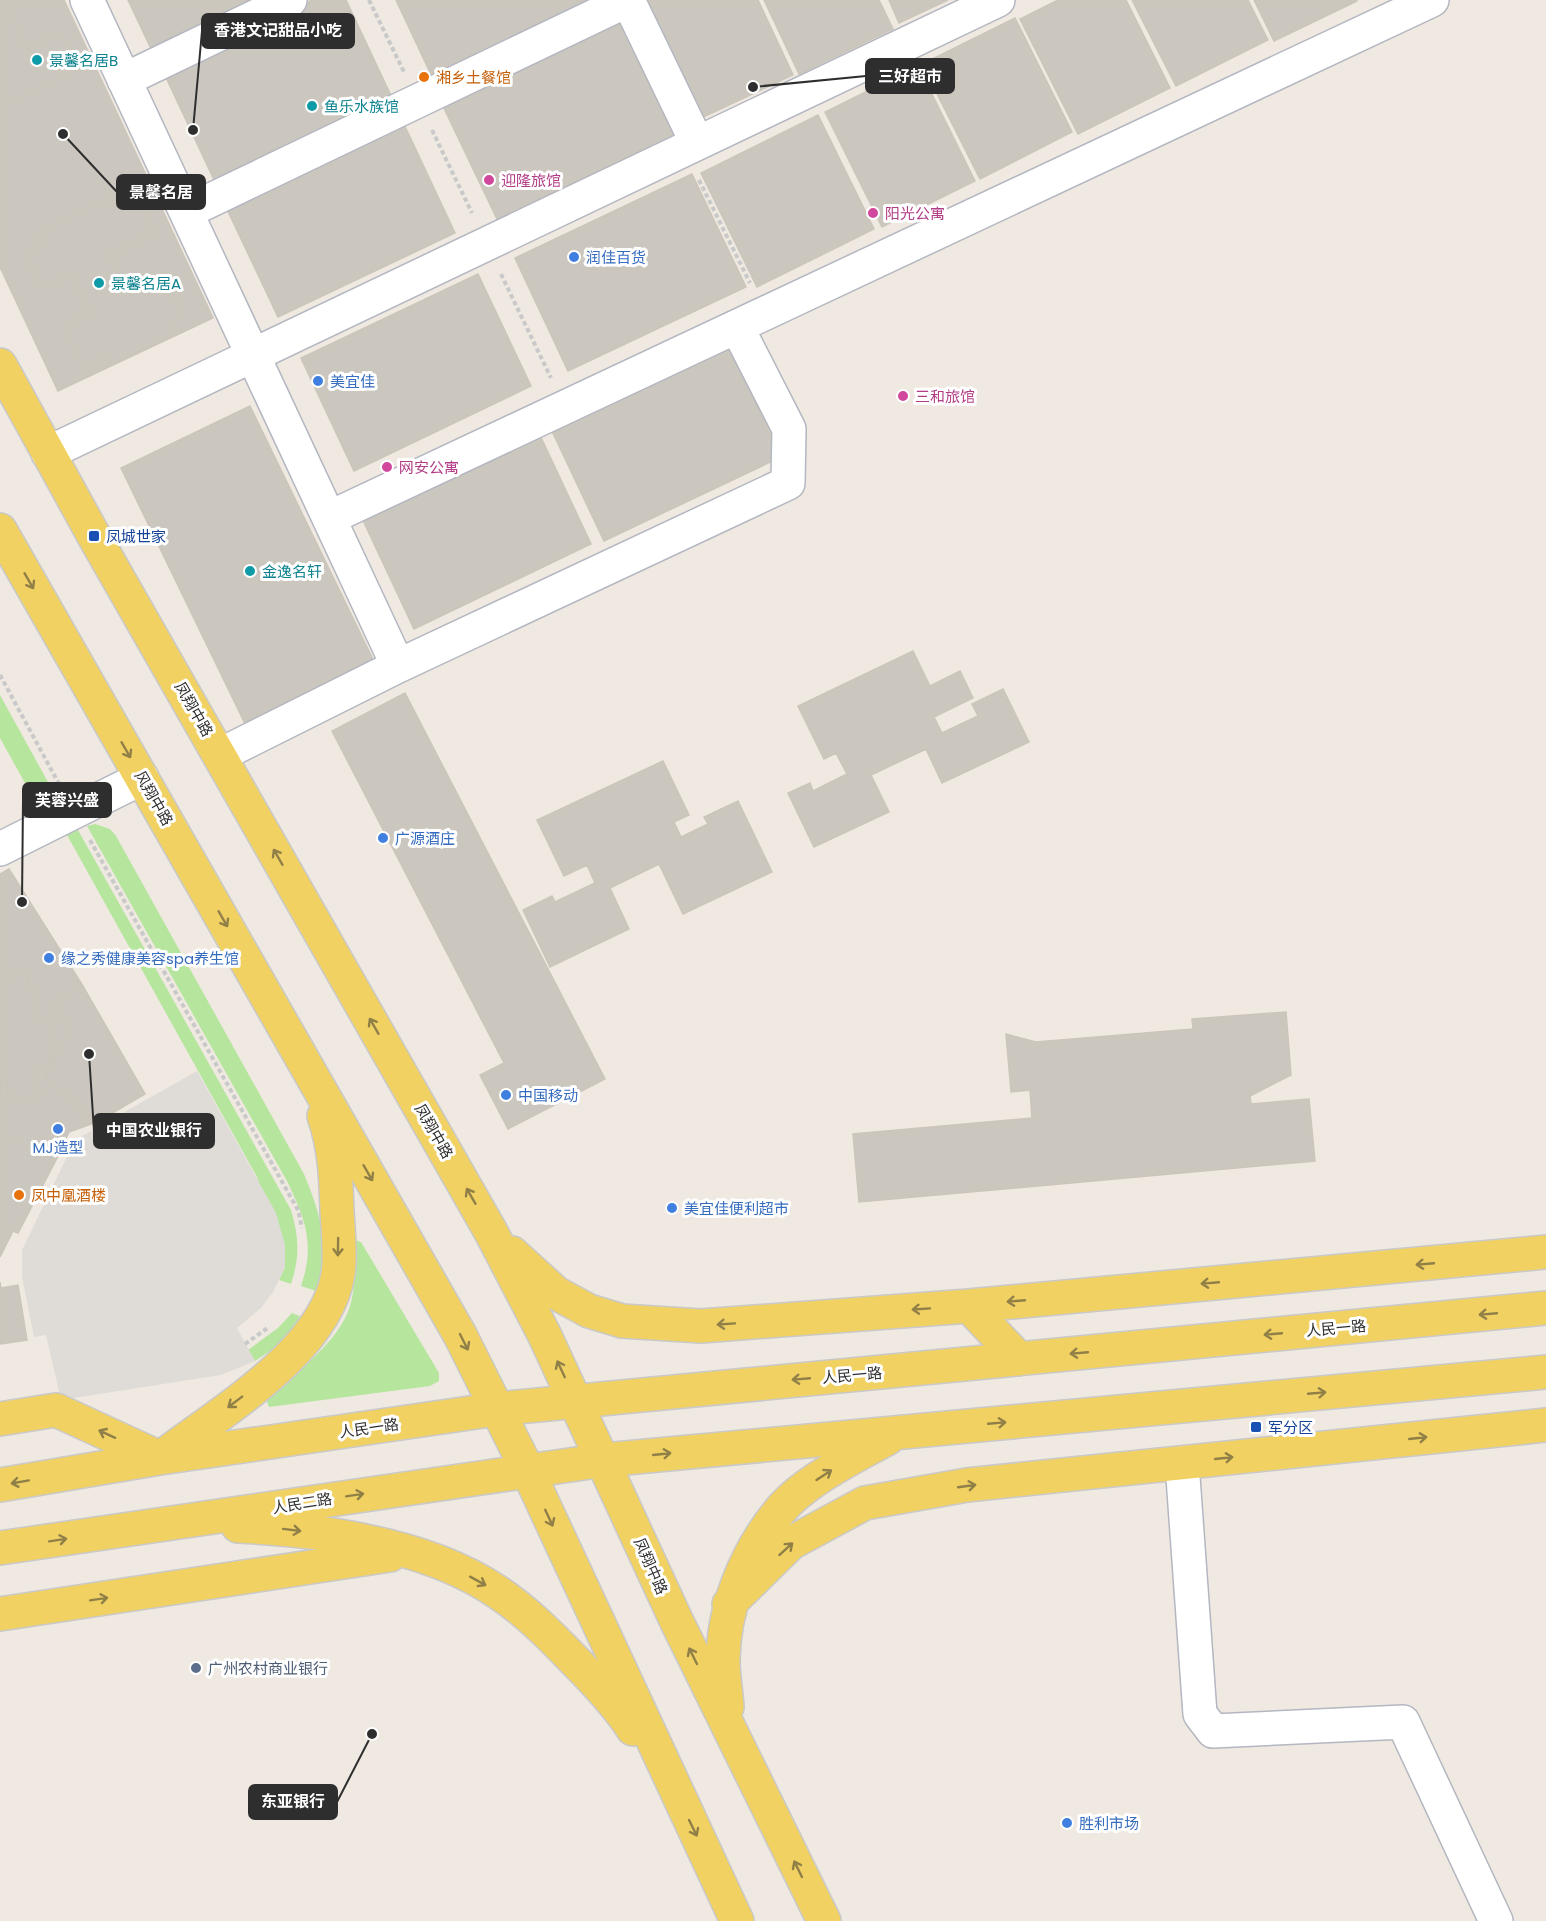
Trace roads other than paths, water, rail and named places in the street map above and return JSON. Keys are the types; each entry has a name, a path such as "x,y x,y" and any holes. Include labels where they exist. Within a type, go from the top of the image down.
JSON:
{"main road":[{"name":"凤翔中路","path":"0,365 491,1232 576,1401 676,1620 824,1921"},
{"name":"风翔中路","path":"0,530 308,1067"},
{"path":"308,1067 460,1335 527,1469 676,1794 737,1921"},
{"path":"0,1485 160,1458 275,1371 307,1339 327,1308 338,1275 336,1180 331,1135 308,1067"},
{"path":"491,1232 526,1268 556,1293 589,1311 622,1321 701,1326 969,1306 1546,1252"},
{"path":"969,1306 1019,1359"},
{"name":"人民一路","path":"160,1458 497,1409 1546,1308"},
{"path":"604,1460 1546,1372"},
{"path":"0,1419 56,1410 160,1458"},
{"path":"729,1604 791,1543 865,1503 967,1485 1546,1425"},
{"path":"729,1729 723,1661 729,1604 750,1559 779,1512 819,1477 897,1432"},
{"name":"人民二路","path":"0,1548 527,1469 604,1460"},
{"path":"170,1523 262,1527 317,1533 408,1552 456,1569 495,1590 540,1625 590,1676 628,1720 676,1794"},
{"path":"0,1614 408,1552"}],"street":[{"path":"87,0 398,666"},
{"path":"124,80 290,0"},
{"path":"186,212 628,0 691,146"},
{"path":"48,453 998,0"},
{"path":"329,518 1432,0"},
{"path":"220,755 398,666 788,483 789,429 751,320"},
{"path":"0,849 142,778"},
{"path":"1182,1463 1200,1714 1213,1731 1403,1722 1496,1921"}],"place":[{"name":"景馨名居B","path":"37,60"},
{"name":"湘乡土餐馆","path":"424,77"},
{"name":"三好超市","path":"753,87"},
{"name":"鱼乐水族馆","path":"312,106"},
{"name":"香港文记甜品小吃","path":"193,130"},
{"name":"景馨名居","path":"63,134"},
{"name":"迎隆旅馆","path":"489,180"},
{"name":"阳光公寓","path":"873,213"},
{"name":"润佳百货","path":"574,257"},
{"name":"景馨名居A","path":"99,283"},
{"name":"美宜佳","path":"318,381"},
{"name":"三和旅馆","path":"903,396"},
{"name":"网安公寓","path":"387,467"},
{"name":"凤城世家","path":"94,536"},
{"name":"金逸名轩","path":"250,571"},
{"name":"广源酒庄","path":"383,838"},
{"name":"芙蓉兴盛","path":"22,902"},
{"name":"缘之秀健康美容spa养生馆","path":"49,958"},
{"name":"中国农业银行","path":"89,1054"},
{"name":"中国移动","path":"506,1095"},
{"name":"MJ造型","path":"58,1129"},
{"name":"凤中凰酒楼","path":"19,1195"},
{"name":"美宜佳便利超市","path":"672,1208"},
{"name":"军分区","path":"1256,1427"},
{"name":"广州农村商业银行","path":"196,1668"},
{"name":"东亚银行","path":"372,1734"},
{"name":"胜利市场","path":"1067,1823"}]}
